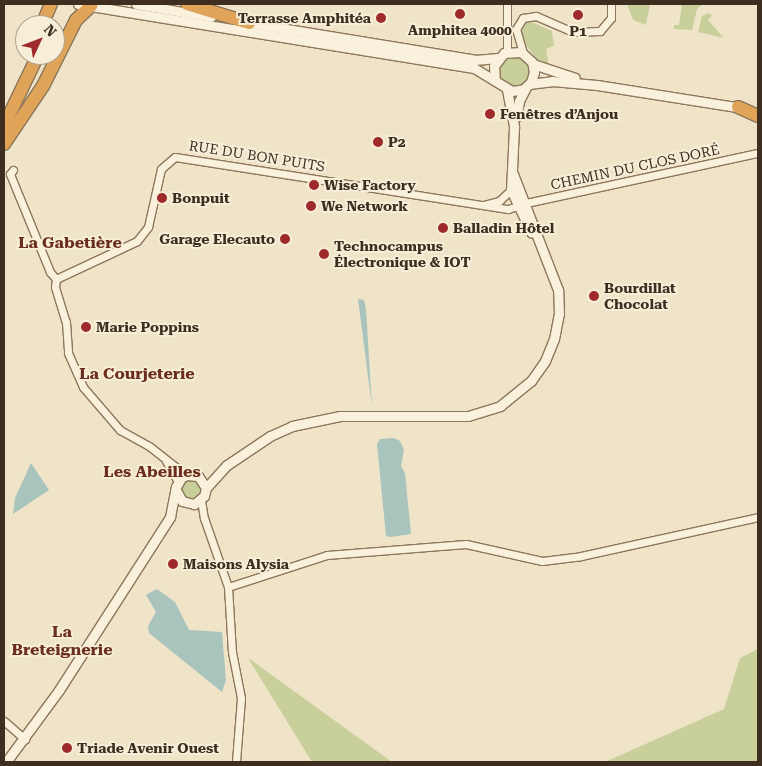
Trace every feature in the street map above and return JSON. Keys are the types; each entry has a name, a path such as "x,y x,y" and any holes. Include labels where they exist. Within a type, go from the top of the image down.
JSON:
{"highway":[{"path":"187,4 249,23"},
{"path":"4,144 43,86 85,5"},
{"path":"4,108 24,65"},
{"path":"4,126 33,65"},
{"path":"738,107 758,116"}],"main road":[{"path":"136,4 249,23 474,68 495,80 507,90 514,127"},
{"path":"85,5 475,60 498,58 507,52 523,53 533,64 597,86"},
{"path":"495,80 493,68 498,58"},
{"path":"6,762 24,739 170,517 177,487 186,475 198,476 226,465 270,436 305,422 351,416 468,416 512,398 538,372 554,339 558,296 550,265 521,205 511,190 514,127 518,101 534,74 533,64"},
{"path":"507,90 552,81 597,86 758,111"},
{"path":"513,174 521,205"},
{"path":"170,517 194,502 226,465"},
{"path":"198,476 206,488"},
{"path":"177,487 194,502"}],"street":[{"path":"507,4 507,52"},
{"path":"523,53 516,30 526,16 536,16 573,32 600,31 611,18 611,4"},
{"name":"CHEMIN DU CLOS DORÉ","path":"521,205 758,153"},
{"name":"RUE DU BON PUITS","path":"56,279 136,241 148,227 158,177 167,161 175,157 501,209 521,205"},
{"path":"13,170 10,174 50,272 56,279 55,287 66,322 68,353 76,375 120,430 186,475"},
{"path":"484,205 500,201 511,190"},
{"path":"164,459 177,487"},
{"path":"194,502 204,518 228,587 232,652 240,698 236,762"},
{"path":"228,587 327,556 466,544 542,561 581,556 758,517"},
{"path":"4,721 24,739"}],"green space":[{"path":"627,4 650,4 646,25 633,20"},
{"path":"682,4 703,4 697,9 692,30 674,29 674,25 679,25"},
{"path":"708,13 712,15 708,20 724,38 698,32 702,16"},
{"path":"527,20 552,31 554,46 546,49 549,65 540,63 522,40 520,29"},
{"path":"514,55 520,56 525,60 529,65 529,77 525,82 520,86 514,87 508,86 503,82 499,77 498,71 499,65 503,60 508,56"},
{"path":"191,479 198,482 201,489 198,496 191,499 184,496 181,489 184,482"},
{"path":"758,649 758,762 605,762 724,709 740,658"},
{"path":"248,658 251,660 392,762 312,762"}],"water":[{"path":"358,299 364,300 366,309 372,407"},
{"path":"394,438 400,441 404,450 401,466 405,473 411,534 391,537 386,536 377,444 380,439"},
{"path":"31,463 49,490 13,514 15,498"},
{"path":"157,589 175,602 189,630 222,632 226,680 222,692 149,633 148,626 156,612 146,595"}],"place":[{"name":"Amphitea 4000","path":"460,14"},
{"name":"P1","path":"578,15"},
{"name":"Terrasse Amphitéa","path":"381,18"},
{"name":"Fenêtres d’Anjou","path":"490,114"},
{"name":"P2","path":"378,142"},
{"name":"Wise Factory","path":"314,185"},
{"name":"Bonpuit","path":"162,198"},
{"name":"We Network","path":"311,206"},
{"name":"Balladin Hôtel","path":"443,228"},
{"name":"Garage Elecauto","path":"285,239"},
{"name":"Technocampus Électronique & IOT","path":"324,254"},
{"name":"Bourdillat Chocolat","path":"594,296"},
{"name":"Marie Poppins","path":"86,327"},
{"name":"Maisons Alysia","path":"173,564"},
{"name":"Triade Avenir Ouest","path":"67,748"}],"district":[{"name":"La Gabetière","path":"70,243"},
{"name":"La Courjeterie","path":"137,374"},
{"name":"Les Abeilles","path":"152,472"},
{"name":"La Breteignerie","path":"62,641"}]}
